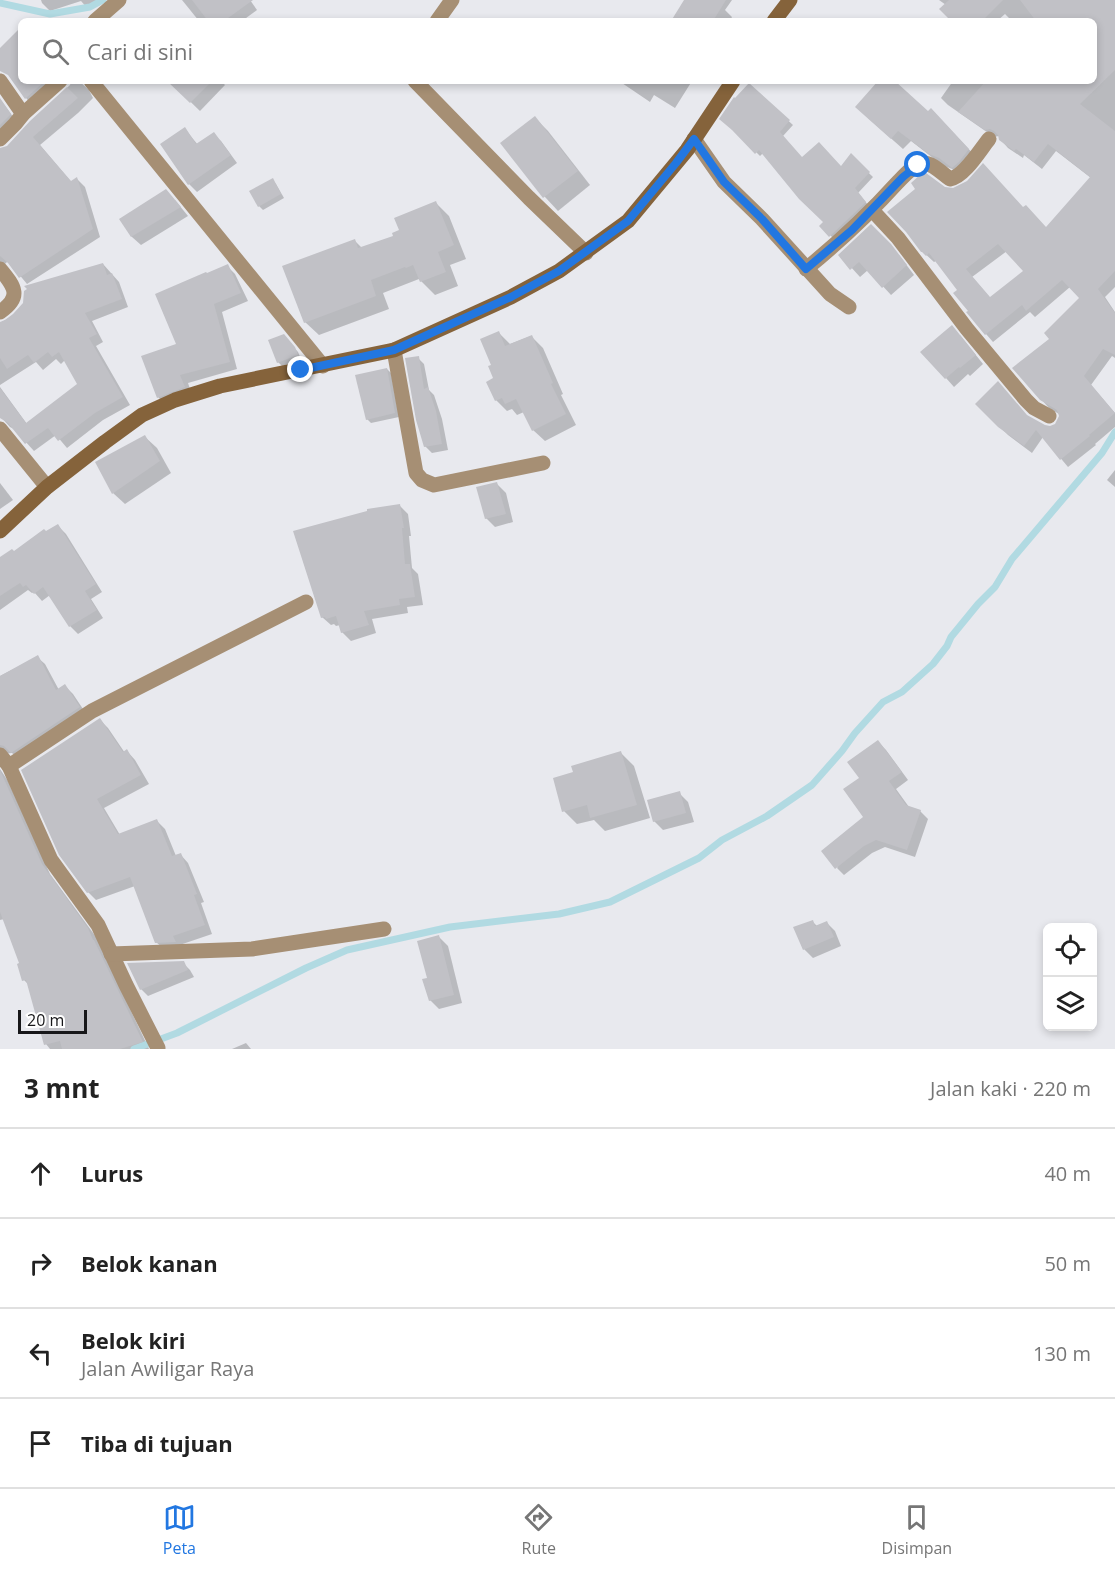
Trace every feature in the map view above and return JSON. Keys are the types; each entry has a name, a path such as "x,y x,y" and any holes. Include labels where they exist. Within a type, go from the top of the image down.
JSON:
{"street":[{"path":"98,18 119,0"},
{"path":"439,18 452,0"},
{"path":"776,18 790,0"},
{"path":"0,81 23,114"},
{"path":"0,139 23,114 57,84"},
{"path":"93,84 322,366"},
{"path":"418,84 586,253"},
{"path":"0,531 47,487 142,415 175,400 220,386 394,350 511,297 559,271 628,221 676,163 731,84"},
{"path":"694,139 724,182 762,219 830,294 849,307"},
{"path":"806,269 836,245 903,177 918,165 924,163 930,165 950,179 955,178 989,139"},
{"path":"872,210 898,238 967,329 1026,400 1034,408 1049,416"},
{"path":"0,270 8,278 13,288 14,299 0,312"},
{"path":"394,350 416,473 422,480 434,484 543,462"},
{"path":"0,429 47,487"},
{"path":"159,1047 98,925 51,860 5,760 92,711 306,602"},
{"path":"111,954 252,949 384,929"}],"building":[{"path":"192,0 253,0 228,18 206,18"},
{"path":"684,0 726,0 715,18 673,18"},
{"path":"949,0 1003,0 985,18 948,18 939,9"},
{"path":"1020,0 1115,0 1115,70 1080,104 1115,131 1115,271 1098,289 1115,313 1115,355 1103,349 1084,376 1115,413 1060,460 1036,430 1024,446 998,427 975,404 998,381 1027,415 1045,425 1055,424 1059,416 1057,410 1040,400 1012,368 1049,339 1044,333 1079,298 1062,280 1026,311 1022,305 985,335 953,293 957,290 929,253 926,256 921,252 887,212 915,189 911,183 921,174 926,173 945,187 953,188 967,181 983,163 1023,207 1026,205 1046,227 1090,177 1048,144 1034,162 999,140 994,131 985,130 958,112 983,84 1097,84 1097,18 1034,18","holes":["998,244 1023,271 990,297 966,269"]},
{"path":"18,30 18,84 42,84 25,99 8,75 0,71 0,48"},
{"path":"170,84 209,84 190,103"},
{"path":"750,84 790,120 780,132 802,157 819,142 841,166 851,153 870,172 855,188 866,202 829,237 819,226 823,222 799,199 759,150 755,154 719,119 735,98"},
{"path":"875,84 898,84 928,111 931,108 969,149 952,168 898,131 891,139 855,107"},
{"path":"67,87 78,98 33,137 71,181 77,177 93,229 19,278 0,256 0,148 7,146"},
{"path":"0,98 11,114 0,125"},
{"path":"535,116 578,171 543,198 500,143"},
{"path":"185,127 196,144 214,132 231,155 188,185 160,144"},
{"path":"273,178 281,194 258,207 249,191"},
{"path":"166,189 181,207 131,237 119,219"},
{"path":"436,201 454,245 438,252 446,272 420,282 413,265 405,267 371,280 376,296 304,323 282,266 355,239 358,248 393,236 392,233 399,230 394,218"},
{"path":"871,224 891,244 907,265 882,288 859,262 850,270 838,255"},
{"path":"103,263 107,275 112,273 122,299 85,313 97,334 89,338 123,397 95,413 58,441 48,428 25,444 8,423 0,418 0,388 26,423 77,384 59,352 52,357 48,352 34,363 28,355 7,369 0,358 0,322 13,314 23,303 24,291 27,289 24,286"},
{"path":"228,264 241,293 214,304 230,362 180,375 185,387 157,398 141,356 176,344 155,294"},
{"path":"952,325 976,355 945,379 920,352"},
{"path":"499,331 505,346 532,335 553,383 551,384 566,414 532,431 516,399 505,404 502,398 495,401 486,382 493,378 488,366 491,365 480,339"},
{"path":"284,334 295,347 298,355 277,363 268,340"},
{"path":"419,356 424,389 428,387 436,411 442,444 424,447 416,420 405,358"},
{"path":"387,368 395,413 366,420 355,375"},
{"path":"145,435 160,461 112,494 95,462"},
{"path":"497,482 506,514 485,519 476,487"},
{"path":"400,504 404,528 402,528 405,564 410,564 415,597 399,599 400,605 364,611 369,625 341,633 336,616 321,618 293,531 367,511 367,509"},
{"path":"58,524 96,584 85,591 97,610 69,627 43,587 34,594 26,585 23,587 20,583 0,596 0,557 12,549 14,551 44,529 46,531"},
{"path":"38,655 56,690 65,684 80,707 11,753 0,745 0,676"},
{"path":"100,718 123,752 127,749 141,775 97,799 118,834 157,819 172,856 181,853 197,894 194,895 205,925 173,936 176,942 155,943 130,877 87,893 59,855 21,770"},
{"path":"878,740 902,772 889,781 906,805 921,810 907,850 876,840 864,846 835,869 821,851 863,817 843,789 859,778 847,762"},
{"path":"621,751 637,805 590,818 587,805 562,812 553,778 573,772 571,766"},
{"path":"0,770 42,864 88,928 143,1042 120,1049 62,1049 60,1041 44,1045 26,980 22,981 17,964 19,963 0,912"},
{"path":"680,791 686,813 653,822 647,800"},
{"path":"813,920 815,926 827,921 834,937 803,950 793,927"},
{"path":"439,935 454,995 429,1001 422,979 427,978 417,941"},
{"path":"184,961 188,970 140,990 127,963"}],"waterway":[{"path":"0,3 50,14 90,7 103,0"},
{"path":"134,1049 177,1033 306,968 347,950 450,927 559,914 610,902 699,858 722,840 767,816 812,785 883,702 902,692 933,664 951,637 995,587 1012,559 1102,453 1115,432"}],"route":[{"path":"301,370 394,350 511,297 559,271 628,221 694,139 724,182 762,219 806,269 836,245 903,177 918,165"}]}
